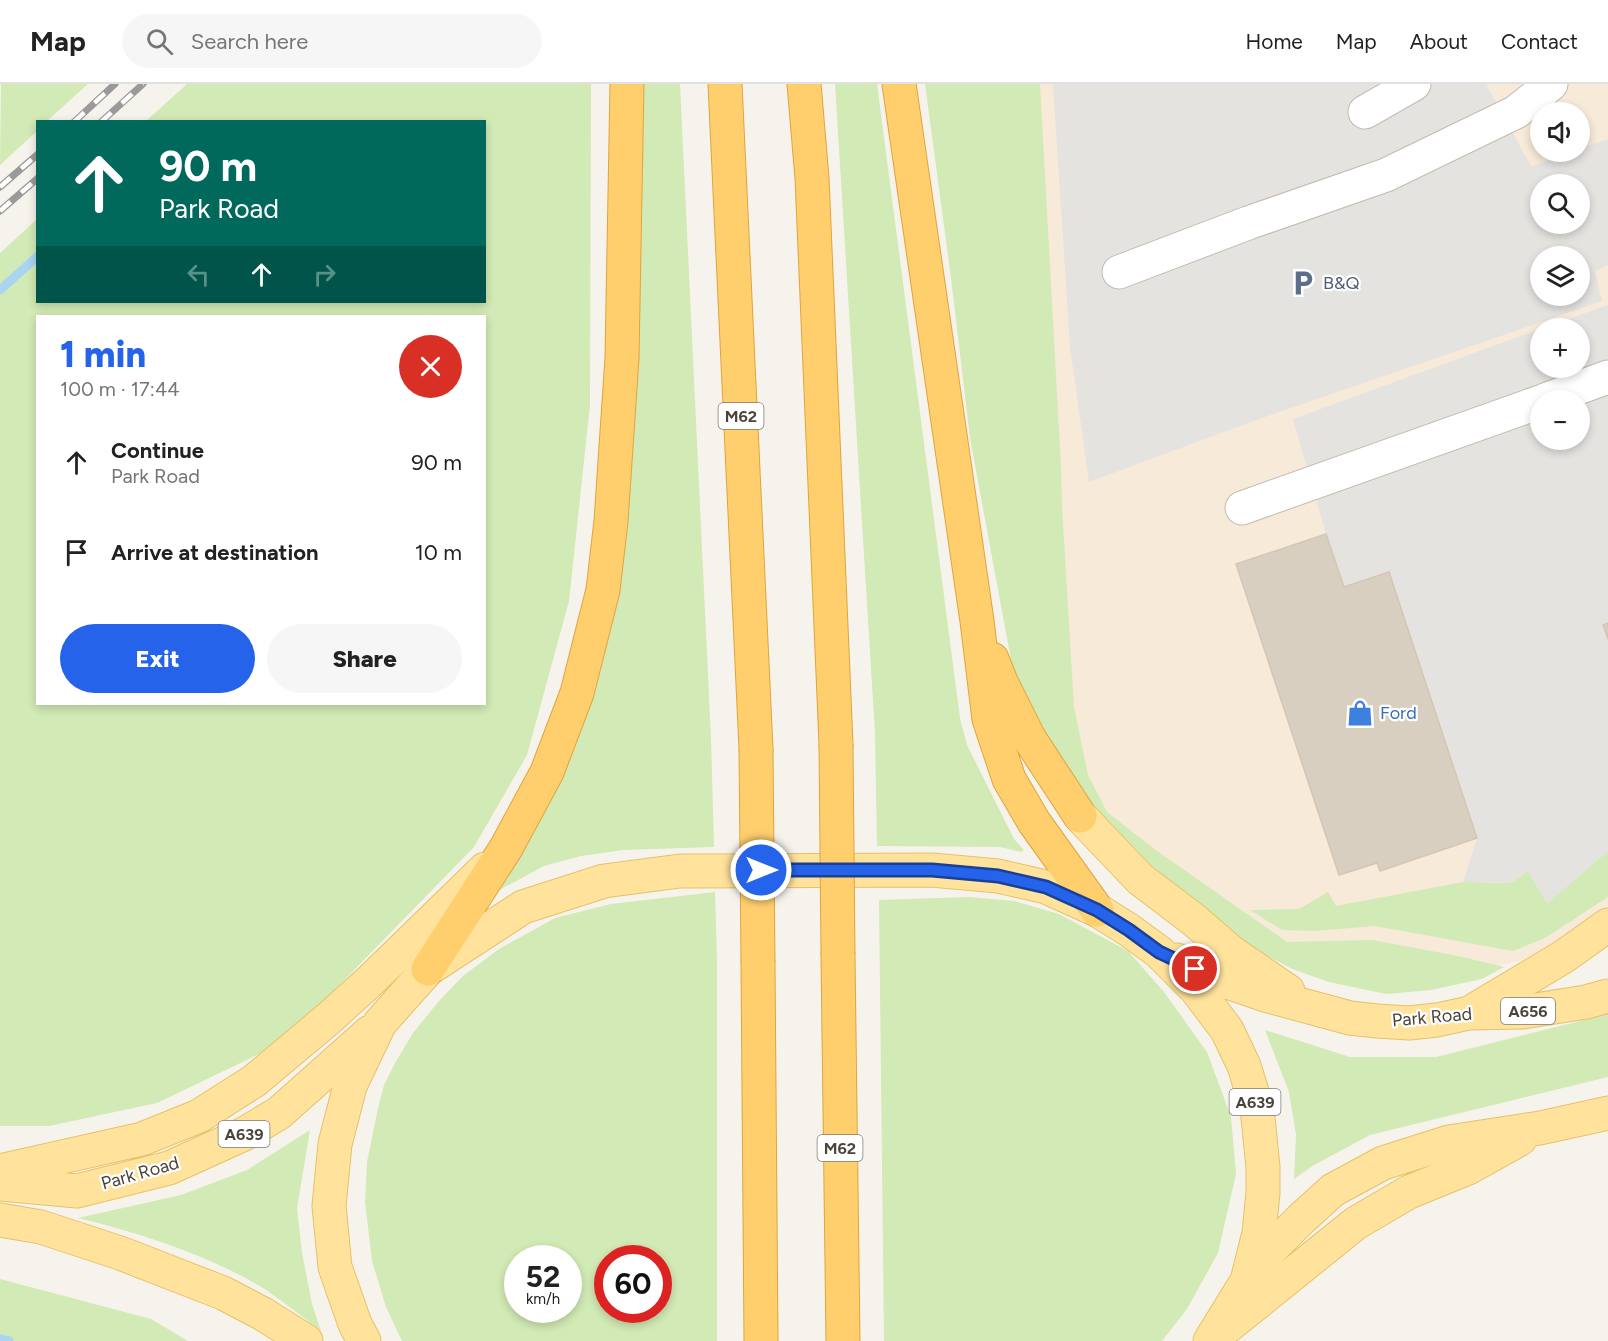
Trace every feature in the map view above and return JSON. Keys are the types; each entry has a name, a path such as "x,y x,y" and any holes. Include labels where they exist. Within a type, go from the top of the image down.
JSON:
{"highway":[{"path":"428,969 506,848 548,772 577,693 603,590 622,358 627,84"},
{"name":"M62","path":"725,84 756,749 761,1341"},
{"name":"M62","path":"804,84 812,178 836,744 843,1341"},
{"path":"899,84 977,621 989,719 1009,779 1034,822 1097,910"},
{"path":"977,621 1001,682 1029,738 1080,816"}],"main road":[{"path":"1080,816 1140,879 1194,920 1231,952 1314,1009"},
{"path":"0,1172 142,1139 208,1111 254,1081 337,1011 506,848"},
{"name":"A639","path":"364,1341 355,1324 335,1267 329,1206 335,1144 350,1086 380,1023 428,969 523,907 604,881 680,870 932,870 998,876 1046,887 1097,910 1129,930 1159,952 1196,989 1227,1030 1244,1066 1257,1108 1263,1167 1259,1233 1246,1281"},
{"name":"A639","path":"1469,1013 1563,957 1608,925"},
{"name":"Park Road","path":"1159,952 1213,977 1350,1018 1409,1023 1469,1013 1523,1012 1586,1002 1608,996"},
{"name":"Park Road","path":"0,1184 77,1191 169,1168 244,1134 279,1113 380,1023"},
{"name":"A639","path":"1211,1341 1246,1281 1270,1250 1334,1191 1383,1162 1449,1142 1540,1128 1608,1113"},
{"path":"1211,1341 1356,1223 1409,1192 1468,1168 1540,1128"},
{"path":"0,1220 41,1227 120,1253 223,1293 263,1314 306,1341"}],"street":[{"path":"1365,112 1414,84"},
{"path":"1119,272 1248,223 1386,175 1516,112 1551,84"},
{"path":"1572,390 1608,377"},
{"path":"1242,508 1530,406"}],"shaded area":[{"path":"1013,84 1608,84 1608,908 1533,958 1416,982 1344,976 1164,883 1068,773"},
{"name":"B&Q","path":"1053,84 1486,84 1531,166 1543,162 1590,162 1590,145 1608,139 1608,265 1595,271 1602,301 1590,305 1590,246 1530,246 1530,306 1587,306 1553,318 1530,318 1530,326 1259,419 1089,482 1070,347"},
{"path":"1608,305 1608,851 1547,904 1528,871 1511,883 1463,882 1477,838 1389,573 1344,587 1326,534 1293,419 1530,333 1530,378 1590,378 1590,318 1571,318"}],"green space":[{"path":"1,84 88,84 48,120 36,120 36,132 0,165"},
{"path":"187,84 591,84 590,405 569,601 527,755 474,847 284,1042 157,1103 49,1126 0,1126 0,253 36,220 36,303 486,303 486,120 147,120"},
{"path":"643,84 680,84 711,738 714,847 623,850 581,856 544,866 492,894 575,736"},
{"path":"835,84 877,84 960,718 967,745 1014,839 1024,850 1021,852 1000,847 877,846 875,733"},
{"path":"925,84 1040,84 1074,707 1088,775 1107,812 1153,848 1287,942 1372,940 1504,967 1482,979 1431,990 1386,994 1329,982 1292,969 1221,931 1083,810 1014,676 970,438"},
{"path":"1608,851 1608,897 1545,938 1513,951 1375,926 1315,931 1282,930 1250,910 1299,909 1328,892 1336,906 1463,882 1511,883 1528,871 1547,903"},
{"path":"715,892 717,1341 402,1341 386,1307 372,1261 365,1202 367,1162 384,1085 413,1033 463,976 499,949 555,918 611,904"},
{"path":"969,897 1014,901 1059,914 1128,951 1164,992 1207,1052 1231,1117 1236,1174 1218,1253 1187,1309 1162,1341 884,1341 879,900"},
{"path":"1608,1014 1608,1077 1370,1135 1314,1165 1294,1179 1296,1135 1289,1092 1265,1030 1350,1057 1436,1057"},
{"path":"310,1130 297,1208 302,1253 312,1304 321,1331 266,1290 223,1267 150,1238 78,1218 181,1195 247,1170"},
{"path":"0,1279 151,1319 188,1341 0,1341"}],"building":[{"name":"Ford","path":"1326,534 1344,587 1389,572 1477,838 1380,871 1377,863 1339,875 1236,564"},
{"path":"1608,623 1608,639 1603,625"}],"waterway":[{"path":"0,290 36,258"},
{"path":"0,1339 9,1341"}],"railway":[{"path":"76,120 115,84"},
{"path":"103,120 143,84"},
{"path":"0,187 36,156"},
{"path":"0,211 36,180"}],"place":[{"name":"B&Q","path":"1303,283"},
{"name":"Ford","path":"1360,713"}],"route":[{"path":"761,870 932,870 998,876 1046,887 1097,910 1159,952 1195,969"}]}
